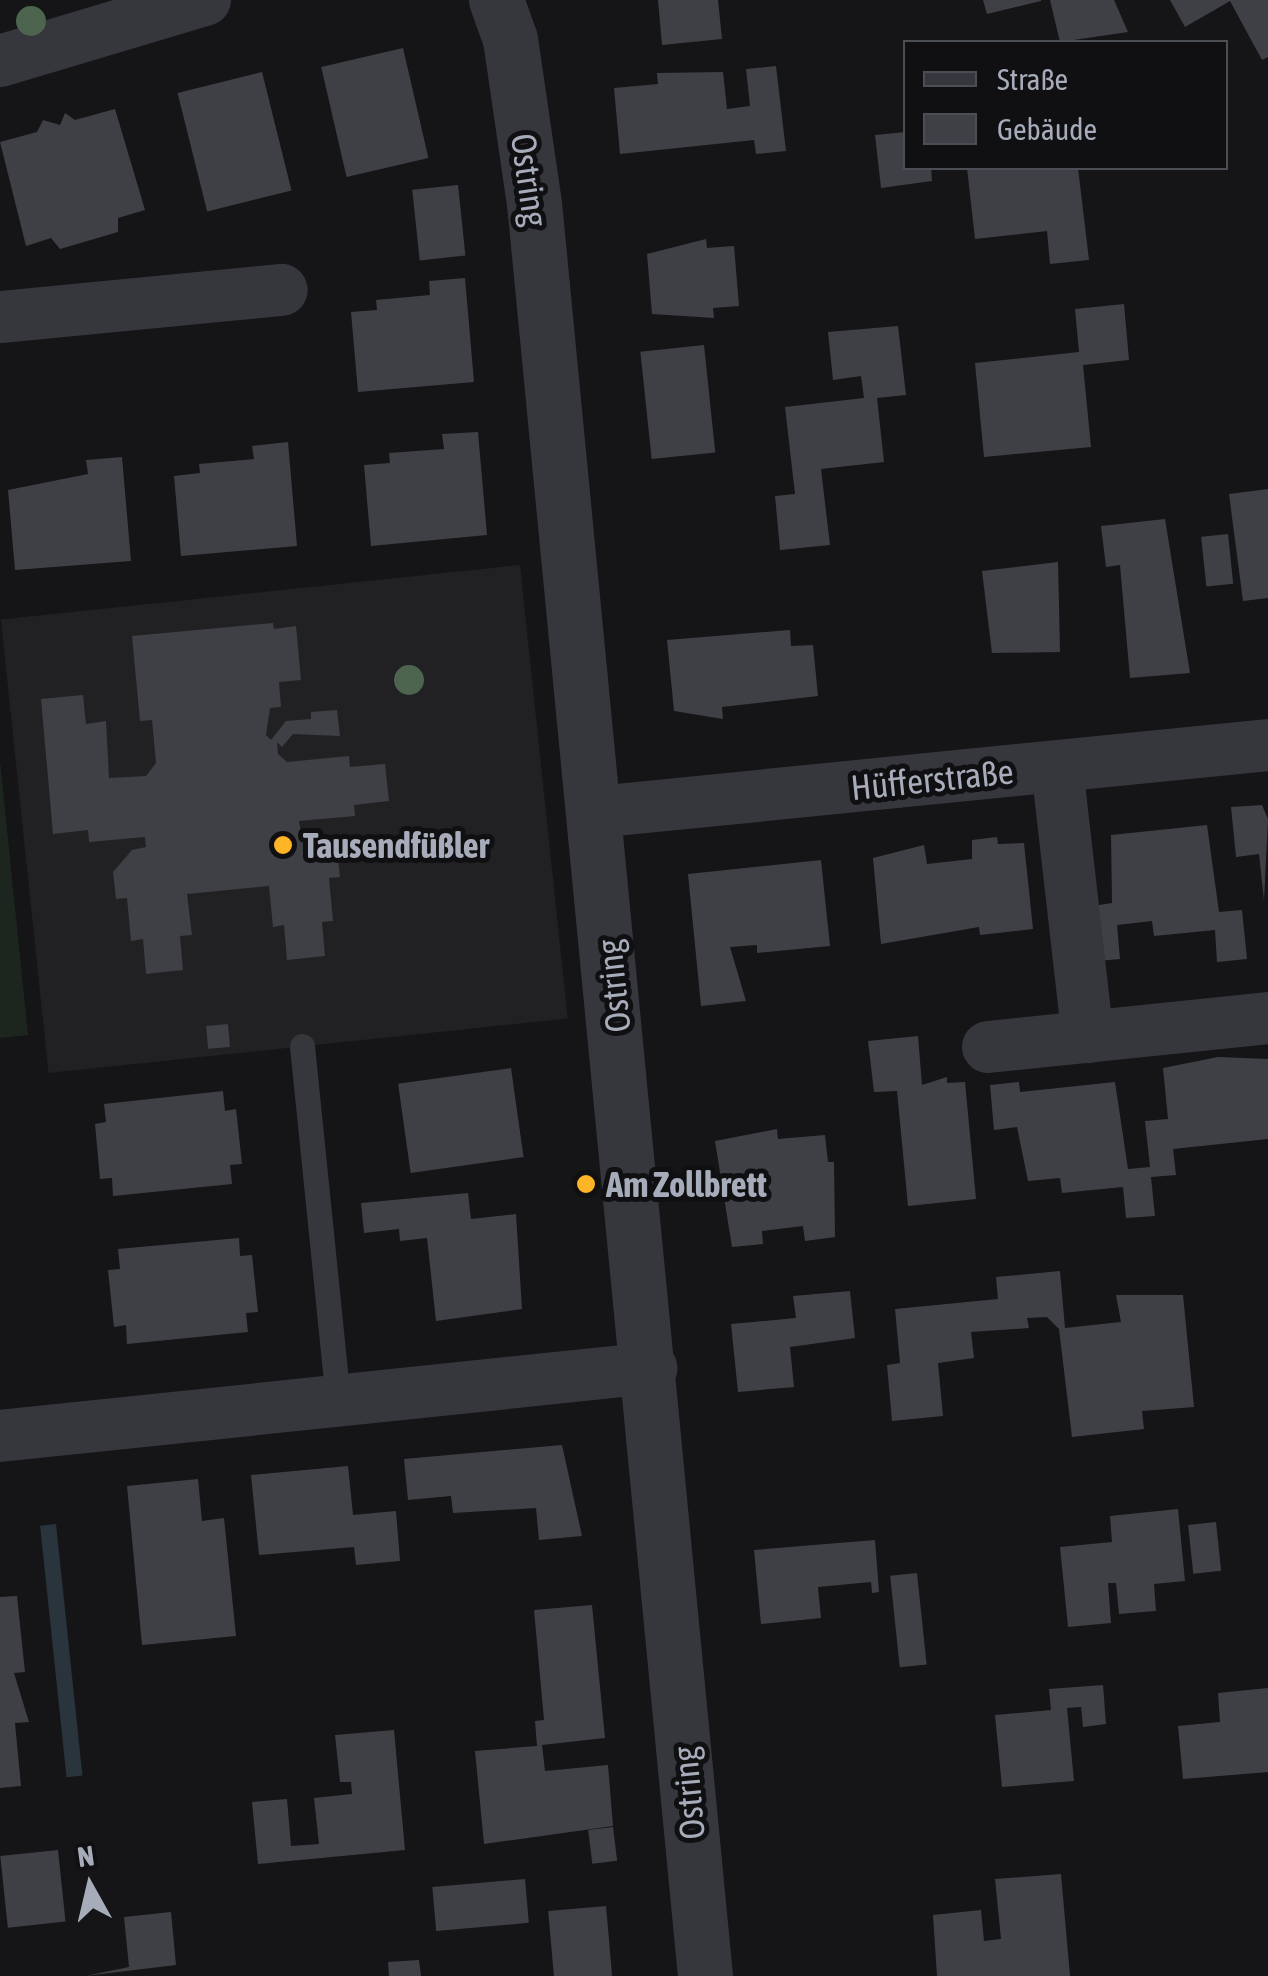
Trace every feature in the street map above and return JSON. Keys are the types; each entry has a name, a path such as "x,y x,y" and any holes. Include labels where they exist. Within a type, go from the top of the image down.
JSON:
{"street":[{"path":"0,61 205,0"},
{"name":"Ostring","path":"496,0 510,39 534,203 650,1368 705,1976"},
{"path":"0,317 282,290"},
{"name":"Hüfferstraße","path":"596,812 1268,745"},
{"path":"1057,767 1088,1037"},
{"path":"988,1047 1268,1018"},
{"path":"0,1436 650,1368"}],"lane":[{"path":"302,1046 338,1402"}],"shaded area":[{"name":"Tausendfüßler","path":"520,565 568,1019 49,1073 1,620"},
{"path":"0,761 28,1035 0,1038"},
{"path":"56,1524 82,1776 67,1777 40,1526"}],"building":[{"path":"658,0 718,0 722,39 662,45"},
{"path":"983,0 1041,0 1041,1 987,14"},
{"path":"1050,0 1114,0 1128,32 1074,40 1060,40"},
{"path":"1170,0 1268,0 1268,57 1262,60 1230,1 1185,27"},
{"path":"403,48 428,158 347,177 321,67"},
{"path":"776,66 786,151 756,154 754,140 620,154 614,88 658,84 657,73 723,72 727,109 750,106 746,69"},
{"path":"262,72 292,190 207,211 178,93"},
{"path":"115,109 145,210 118,218 118,232 60,249 51,238 26,246 0,142 37,132 43,120 60,125 65,113 75,120"},
{"path":"903,132 903,170 931,170 932,181 881,188 875,135"},
{"path":"967,170 1078,170 1089,260 1050,264 1047,231 975,239"},
{"path":"458,185 465,256 420,260 412,190"},
{"path":"706,239 707,248 734,246 739,306 713,308 714,318 652,314 647,254"},
{"path":"465,278 474,382 358,392 351,312 377,310 376,300 430,295 429,281"},
{"path":"1124,304 1129,360 1083,365 1091,447 984,457 975,363 1079,352 1075,309"},
{"path":"898,326 906,395 877,398 884,462 821,469 830,545 780,550 775,496 795,494 785,407 864,398 861,376 833,380 828,332"},
{"path":"704,345 715,452 652,459 640,352"},
{"path":"478,432 487,535 371,546 364,465 390,463 389,453 444,449 442,434"},
{"path":"288,442 297,546 181,556 174,476 200,473 199,464 254,459 252,446"},
{"path":"122,457 131,561 15,570 8,490 88,474 86,460"},
{"path":"1268,489 1268,598 1243,601 1229,494"},
{"path":"1165,519 1190,673 1130,678 1120,565 1106,567 1101,526"},
{"path":"1228,534 1233,584 1206,587 1201,537"},
{"path":"1058,562 1060,652 992,653 982,571"},
{"path":"273,623 274,629 296,626 301,680 279,682 281,707 270,708 266,735 271,740 286,721 311,719 311,712 337,710 340,736 293,734 282,747 277,742 278,754 287,762 349,756 350,767 385,764 389,801 354,805 355,816 299,821 301,833 315,831 337,850 340,877 329,878 333,921 322,922 325,956 287,960 284,925 273,927 269,886 187,894 192,935 180,936 183,970 146,974 143,939 131,941 127,898 116,899 113,872 132,850 146,847 145,837 89,842 88,830 53,834 41,699 83,695 86,724 106,721 109,778 146,776 156,763 152,720 140,721 132,636"},
{"path":"790,630 791,646 813,645 818,696 722,707 723,719 674,711 667,640"},
{"path":"1262,805 1268,819 1264,901 1259,854 1236,857 1231,807"},
{"path":"1207,825 1219,912 1242,910 1247,959 1217,962 1215,930 1154,936 1152,921 1117,925 1120,959 1098,961 1093,906 1112,903 1111,835"},
{"path":"997,837 998,844 1024,843 1033,929 980,935 979,927 881,944 873,858 924,845 927,864 972,859 972,840"},
{"path":"821,860 830,946 757,953 757,945 730,947 746,1001 701,1006 688,874"},
{"path":"228,1024 230,1047 208,1049 206,1026"},
{"path":"918,1036 922,1085 947,1077 947,1083 965,1082 976,1199 908,1206 897,1091 874,1092 868,1041"},
{"path":"1218,1057 1268,1059 1268,1139 1173,1149 1176,1175 1151,1177 1155,1216 1126,1218 1123,1187 1062,1193 1060,1178 1028,1181 1017,1127 994,1130 990,1085 1019,1082 1020,1092 1115,1082 1128,1169 1150,1167 1145,1121 1168,1119 1163,1068"},
{"path":"511,1068 524,1157 411,1173 398,1084"},
{"path":"223,1091 225,1111 236,1109 242,1164 230,1165 232,1184 113,1196 112,1178 100,1179 95,1124 106,1122 104,1104"},
{"path":"777,1129 778,1139 825,1135 828,1162 834,1162 835,1237 805,1241 803,1226 762,1231 763,1244 732,1247 715,1141"},
{"path":"468,1193 471,1219 516,1214 522,1309 436,1321 427,1238 400,1241 399,1229 364,1233 361,1203"},
{"path":"239,1238 240,1256 252,1255 258,1312 246,1313 248,1332 127,1344 126,1325 114,1327 108,1270 120,1269 118,1249"},
{"path":"1060,1271 1065,1328 1121,1322 1116,1295 1183,1295 1194,1407 1142,1411 1144,1429 1072,1437 1059,1329 1047,1317 1027,1318 1029,1328 971,1332 974,1358 938,1363 943,1416 892,1421 887,1365 900,1363 895,1309 998,1299 996,1277"},
{"path":"850,1291 855,1338 790,1347 794,1387 738,1392 731,1324 796,1318 793,1296"},
{"path":"562,1445 582,1536 539,1540 536,1508 453,1513 451,1496 408,1500 404,1459"},
{"path":"348,1466 353,1515 396,1511 400,1561 356,1565 354,1547 259,1555 251,1475"},
{"path":"198,1479 202,1521 224,1518 236,1636 142,1645 127,1486"},
{"path":"1178,1509 1185,1581 1154,1584 1156,1611 1119,1614 1116,1583 1108,1583 1111,1623 1068,1627 1060,1547 1112,1542 1110,1516"},
{"path":"1216,1522 1221,1571 1193,1574 1188,1525"},
{"path":"875,1540 879,1592 872,1593 871,1582 818,1587 821,1618 761,1624 754,1550"},
{"path":"917,1573 927,1664 900,1667 890,1576"},
{"path":"17,1596 25,1672 14,1673 29,1722 15,1723 21,1786 0,1788 0,1597"},
{"path":"592,1605 605,1738 542,1745 545,1771 608,1765 613,1826 484,1844 475,1751 537,1746 535,1721 544,1720 534,1610"},
{"path":"1103,1685 1106,1724 1083,1727 1081,1707 1067,1708 1074,1781 1002,1787 995,1715 1051,1710 1049,1689"},
{"path":"1268,1688 1268,1772 1183,1779 1178,1726 1220,1722 1218,1693"},
{"path":"394,1730 405,1850 258,1864 252,1802 287,1799 291,1846 319,1844 314,1798 352,1794 351,1782 340,1782 335,1735"},
{"path":"613,1827 617,1861 592,1864 588,1830"},
{"path":"58,1850 66,1922 8,1928 0,1856"},
{"path":"1061,1874 1070,1976 937,1976 933,1915 981,1910 984,1941 1001,1939 995,1879"},
{"path":"525,1879 529,1923 436,1931 432,1887"},
{"path":"606,1906 612,1976 554,1976 548,1911"},
{"path":"171,1912 176,1965 85,1976 129,1967 124,1917"},
{"path":"419,1960 421,1976 389,1976 388,1962"}],"place":[{"name":"Tausendfüßler","path":"283,845"},
{"name":"Am Zollbrett","path":"586,1184"}]}
